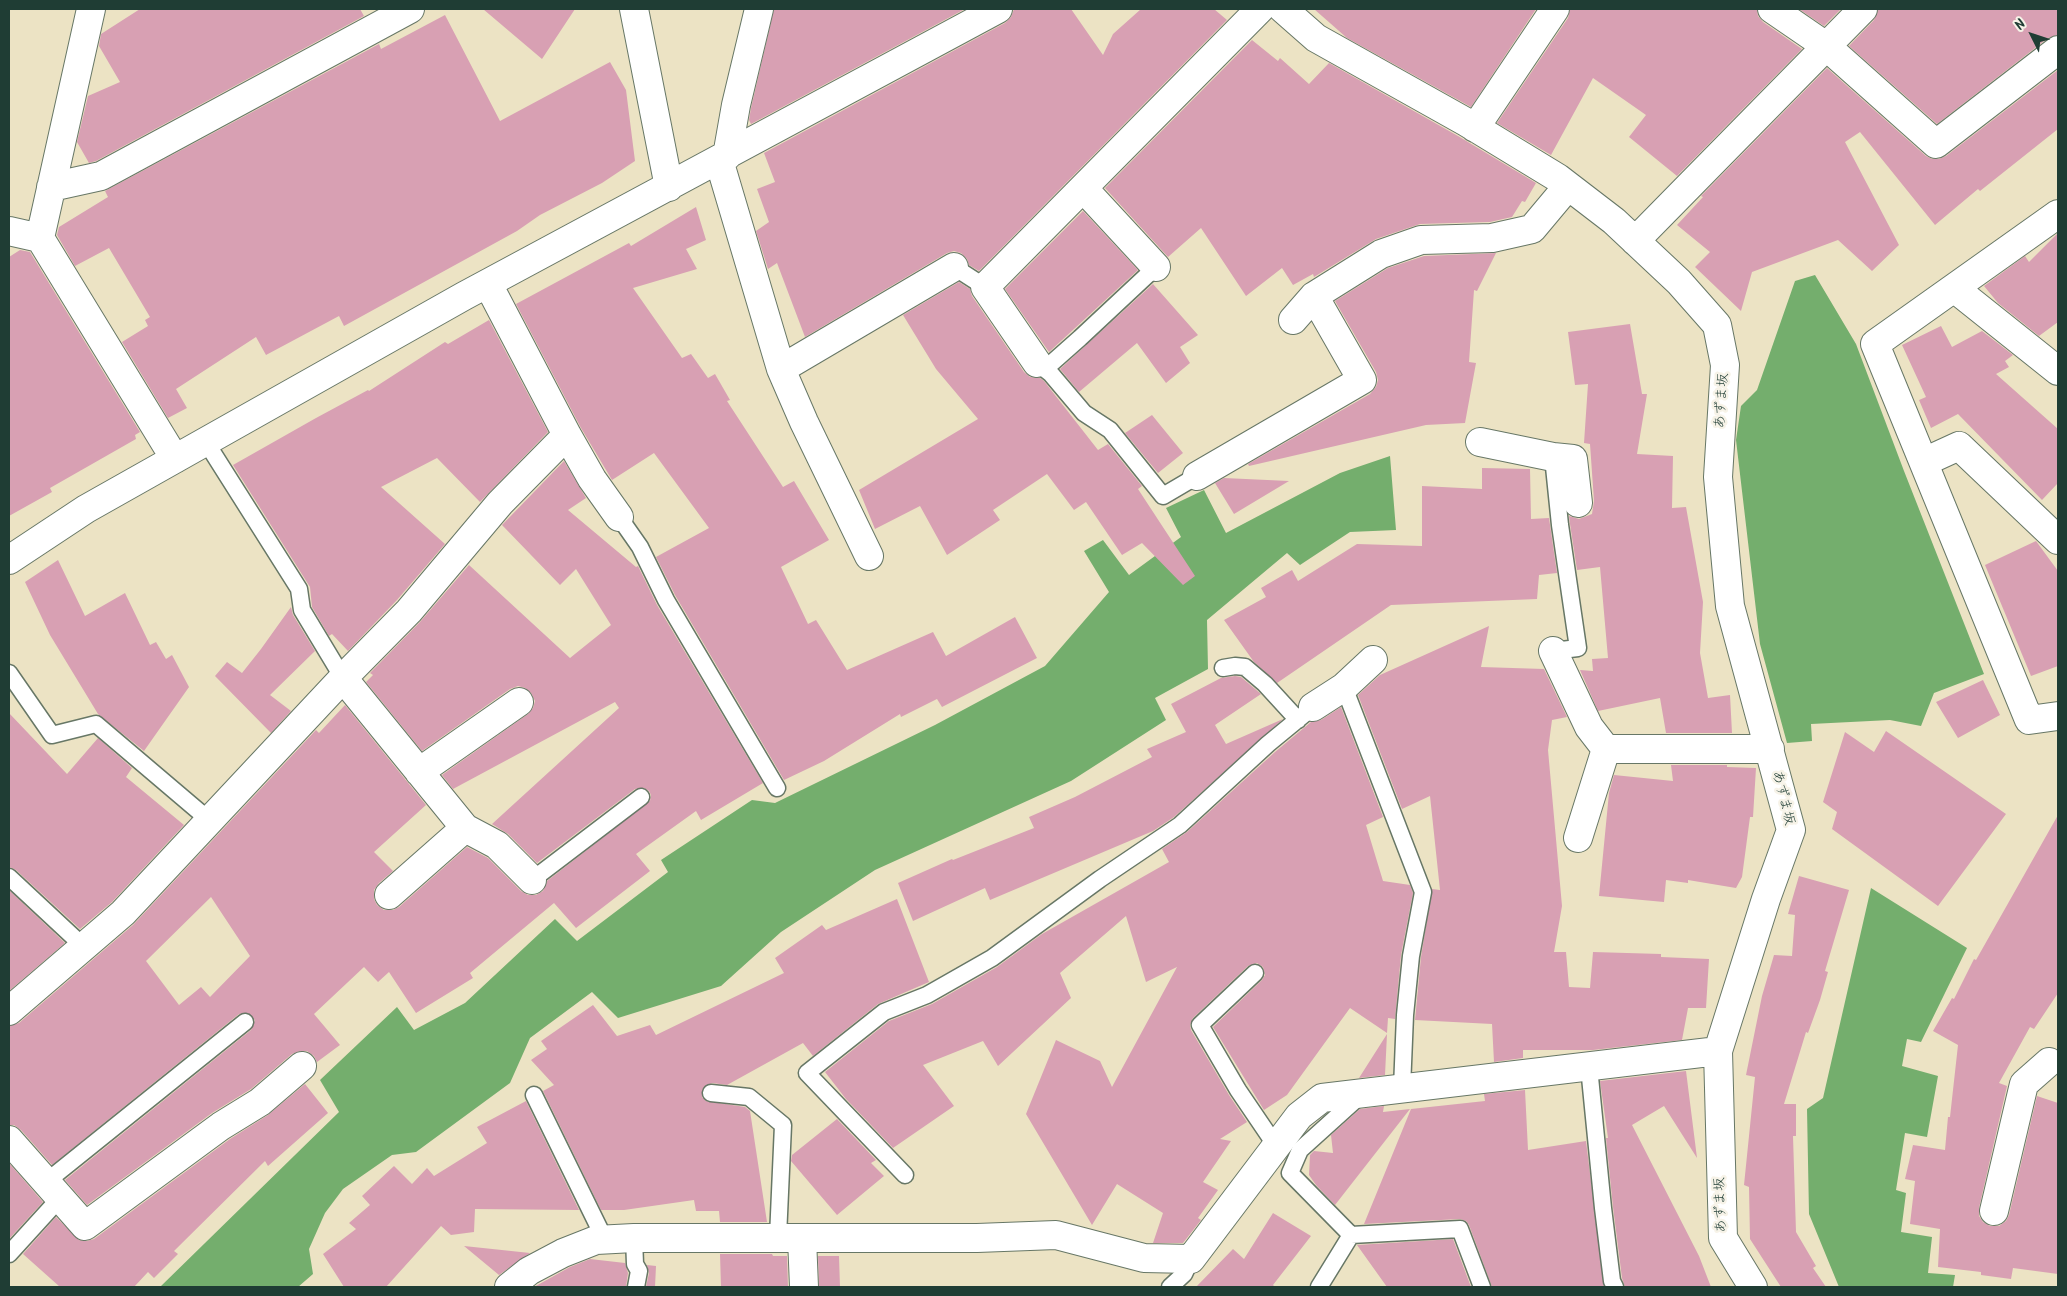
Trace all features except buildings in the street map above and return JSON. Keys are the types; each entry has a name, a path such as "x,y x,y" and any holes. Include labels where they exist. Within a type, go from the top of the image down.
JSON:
{"street":[{"path":"91,9 40,238 175,459"},
{"path":"51,187 101,176 410,9"},
{"path":"634,9 669,187"},
{"path":"758,9 723,158 781,369 804,422 869,556"},
{"path":"10,557 86,509 488,284 998,9"},
{"path":"1041,366 985,287 1260,9"},
{"path":"1283,9 1316,38 1475,128 1568,186 1614,221 1635,241 1863,9"},
{"path":"1475,128 1555,9"},
{"path":"1772,9 1826,46 1936,144 2058,50"},
{"path":"1293,320 1314,296 1381,254 1421,240 1492,238 1532,229 1568,186"},
{"path":"1083,188 1156,267"},
{"path":"2058,214 1875,344 2028,720 2058,716"},
{"path":"9,231 40,238"},
{"name":"あずま坂","path":"1635,241 1679,282 1717,325 1725,364 1718,477 1730,606 1791,830 1766,899 1718,1051 1722,1238 1754,1287"},
{"path":"781,369 954,267"},
{"path":"488,284 566,435 619,518"},
{"path":"1954,288 2058,372"},
{"path":"1197,476 1362,380 1314,296"},
{"path":"9,1011 123,913 343,678 409,611 500,504 566,435"},
{"path":"1480,442 1553,457 1573,459 1578,503"},
{"path":"1924,462 1959,446 2058,540"},
{"path":"1553,651 1589,727 1606,749"},
{"path":"1306,713 1344,687 1373,660"},
{"path":"343,678 465,828 497,845 532,880"},
{"path":"420,772 519,702"},
{"path":"1606,749 1770,749"},
{"path":"1578,838 1606,749"},
{"path":"389,895 465,828"},
{"path":"509,1287 529,1271 563,1253 596,1240 634,1238 790,1237 849,1233 977,1238 1056,1235 1144,1258 1191,1259 1299,1116 1322,1098 1718,1051"},
{"path":"1994,1211 2024,1084 2055,1061"},
{"path":"9,1140 85,1226 221,1126 260,1102 302,1066"},
{"path":"790,1237 804,1287"}],"lane":[{"path":"954,267 985,287"},
{"path":"1156,267 1080,338 1041,366 1084,413 1110,430 1163,496 1197,476"},
{"path":"206,442 300,589 302,610 343,678"},
{"path":"1553,457 1560,525 1578,648 1553,651"},
{"path":"619,518 640,547 666,600 777,788"},
{"path":"905,1175 807,1073 884,1012 927,995 992,958 1180,825 1268,744 1306,713 1265,684 1245,667 1223,668"},
{"path":"9,673 52,735 96,724 209,820"},
{"path":"1344,687 1423,892 1411,956 1405,1015 1402,1088"},
{"path":"532,880 641,797"},
{"path":"9,877 83,946"},
{"path":"1255,973 1200,1025 1238,1090 1276,1146"},
{"path":"9,1254 53,1190 245,1022"},
{"path":"1589,1067 1603,1208 1612,1281 1615,1287"},
{"path":"710,1093 749,1097 783,1125 790,1237"},
{"path":"1363,1093 1300,1150 1290,1173 1351,1235 1460,1229 1482,1287"},
{"path":"534,1095 605,1240"},
{"path":"1319,1287 1351,1235"},
{"path":"634,1238 635,1264 639,1271 636,1287"},
{"path":"1170,1287 1184,1274 1191,1259"}],"green space":[{"path":"1815,275 1856,344 1984,674 1934,693 1921,726 1890,720 1811,724 1812,741 1787,743 1760,644 1736,440 1741,406 1757,390 1795,281"},
{"path":"1390,456 1396,530 1350,532 1300,565 1287,553 1207,620 1208,669 1155,698 1166,720 1071,781 875,870 781,932 721,986 618,1018 592,992 530,1038 510,1083 416,1152 392,1155 343,1189 325,1213 309,1249 313,1274 298,1287 160,1287 339,1112 320,1080 397,1007 414,1030 465,1003 555,919 577,941 668,872 661,860 752,800 775,803 935,725 1045,666 1109,592 1084,551 1103,540 1129,575 1181,537 1166,508 1204,490 1226,533 1340,473"},
{"path":"1871,888 1967,948 1921,1042 1907,1039 1902,1066 1938,1076 1927,1137 1905,1133 1896,1190 1906,1193 1901,1232 1932,1237 1928,1273 1955,1275 1953,1287 1839,1287 1809,1214 1807,1109 1823,1098"}]}
